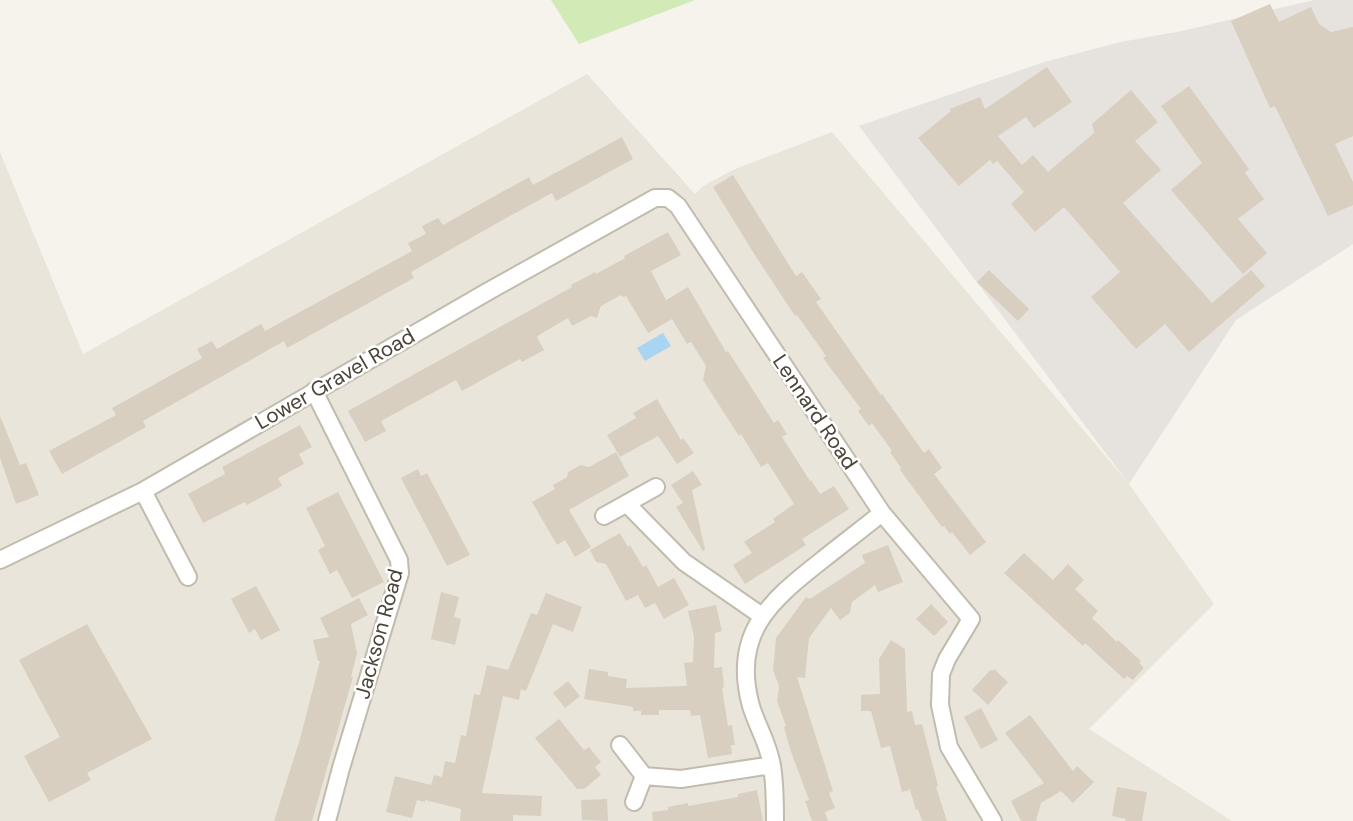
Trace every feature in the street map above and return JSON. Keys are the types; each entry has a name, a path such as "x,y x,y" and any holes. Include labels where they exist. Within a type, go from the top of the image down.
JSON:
{"street":[{"name":"Lower Gravel Road","path":"0,560 143,491 314,391 655,198 668,198"},
{"name":"Lennard Road","path":"668,198 678,206 882,513 971,619 946,659 941,674 939,705 949,747 993,821"},
{"name":"Jackson Road","path":"314,391 399,560 400,573 327,821"},
{"path":"604,516 656,487"},
{"path":"143,491 188,577"},
{"path":"627,504 684,562 762,616"},
{"path":"775,821 772,765 751,704 745,671 753,634 762,616 784,589 882,513"},
{"path":"620,745 644,776 681,779 772,765"},
{"path":"634,802 644,776"}],"shaded area":[{"path":"1314,0 1353,0 1353,244 1236,320 1129,484 859,126 1044,62 1121,42 1182,31"},
{"path":"587,74 695,194 703,186 733,170 832,132 1129,484 1214,604 1089,729 1232,821 0,821 0,152 83,354"}],"green space":[{"path":"551,0 695,0 579,44"}],"water":[{"path":"663,333 671,346 645,361 637,348"}],"building":[{"path":"1270,4 1279,22 1311,7 1319,24 1331,32 1353,27 1353,136 1335,144 1353,182 1353,205 1328,216 1275,106 1270,108 1231,21"},
{"path":"1047,67 1072,102 1034,128 1026,117 998,136 1022,165 1033,155 1048,172 1094,133 1095,135 1092,124 1131,90 1158,122 1135,141 1161,170 1123,203 1212,303 1251,270 1265,286 1189,352 1165,324 1136,349 1091,297 1120,272 1064,207 1035,232 1011,204 1024,192 997,161 993,164 990,160 959,186 918,138 951,111 950,109 980,97 985,109"},
{"path":"1189,86 1249,169 1245,173 1264,199 1238,219 1267,253 1243,274 1171,190 1202,163 1161,106"},
{"path":"622,137 633,159 556,201 552,193 508,217 411,272 414,278 287,348 284,341 143,421 146,427 62,474 49,451 116,415 112,408 202,358 197,349 212,341 217,349 261,324 265,331 412,251 408,243 426,234 422,226 438,218 443,225 529,177 533,185"},
{"path":"733,175 796,276 802,272 821,299 816,302 881,395 924,453 929,449 942,468 934,474 986,542 970,555 952,532 950,534 944,526 942,527 900,470 901,468 890,452 892,451 872,423 869,426 858,411 861,409 823,358 826,356 797,315 795,316 753,252 713,187"},
{"path":"668,232 681,255 651,271 666,300 688,287 726,352 728,351 774,423 778,420 787,434 782,437 810,481 820,494 834,486 849,509 802,539 806,545 745,584 733,565 752,553 744,542 775,522 773,519 794,504 768,463 761,467 703,380 706,366 691,342 687,344 672,319 648,333 626,296 621,295 601,306 597,318 591,316 572,326 568,318 539,335 537,337 544,350 522,362 520,359 462,391 456,380 381,421 386,431 365,442 348,411"},
{"path":"989,270 1029,309 1018,321 977,282"},
{"path":"657,399 681,440 683,438 694,453 677,464 658,436 620,457 607,435 636,418 633,413"},
{"path":"0,416 20,465 26,463 39,495 16,504 0,458"},
{"path":"300,425 312,447 299,454 304,464 278,478 282,486 247,505 245,502 203,523 188,494 225,474 222,467"},
{"path":"616,452 629,476 569,510 591,547 575,557 565,540 557,545 532,502 555,489 553,485 567,477 568,472 581,465 589,467"},
{"path":"418,469 421,476 427,473 470,555 447,566 401,478"},
{"path":"693,471 702,485 692,490 705,550 703,551 676,507 683,503 671,485"},
{"path":"338,492 384,582 352,598 337,570 330,574 318,550 325,546 306,508"},
{"path":"620,533 643,567 646,565 658,587 674,578 689,605 664,619 655,603 645,608 638,595 626,601 606,564 596,562 590,550"},
{"path":"888,545 903,582 878,592 875,585 852,602 850,613 840,620 831,608 809,638 805,678 797,677 833,791 829,793 835,808 825,812 828,821 812,821 805,801 809,800 790,749 784,727 786,726 777,701 779,686 773,670 776,638 806,597 810,599 865,563 862,555"},
{"path":"1024,553 1053,580 1068,564 1084,580 1075,589 1098,611 1092,618 1141,661 1139,663 1144,668 1133,680 1127,676 1124,679 1085,643 1083,646 1004,573"},
{"path":"256,586 280,630 261,640 255,629 249,633 231,599"},
{"path":"441,592 459,597 454,617 461,619 455,645 431,639"},
{"path":"546,593 582,607 573,632 553,624 526,691 521,689 519,700 503,696 482,793 542,796 541,816 513,815 513,821 460,821 461,809 425,800 425,802 417,800 412,818 386,812 395,776 431,785 434,775 442,777 445,761 455,763 461,735 466,736 474,694 480,695 487,665 508,670 531,613 537,615"},
{"path":"359,598 368,615 351,624 357,653 351,677 353,677 312,821 274,821 300,739 320,661 318,661 313,640 329,637 320,618"},
{"path":"931,604 948,622 934,636 916,619"},
{"path":"716,605 722,631 715,633 714,668 722,667 724,687 722,688 728,726 732,725 735,745 731,745 732,754 708,758 700,715 691,716 690,710 659,710 659,715 641,715 641,711 633,711 633,707 584,699 589,669 608,672 608,676 627,679 626,688 687,686 684,663 693,662 694,637 688,611"},
{"path":"87,624 152,739 87,773 91,780 49,802 24,756 60,737 19,660"},
{"path":"891,640 905,649 907,712 912,711 915,725 922,724 938,786 936,787 947,821 922,821 910,790 902,792 890,746 881,748 871,711 861,711 861,695 880,694 879,659"},
{"path":"994,669 1008,682 988,705 972,690 990,670"},
{"path":"568,681 580,696 565,708 553,693"},
{"path":"981,708 998,740 981,749 964,717"},
{"path":"1030,715 1073,771 1077,766 1094,782 1073,803 1061,791 1041,803 1036,821 1021,821 1011,801 1044,783 1005,733"},
{"path":"559,719 584,750 589,747 601,762 595,767 601,775 584,789 577,789 535,738"},
{"path":"1117,787 1147,792 1142,821 1125,821 1126,819 1112,816"},
{"path":"757,790 763,821 653,821 652,812 668,810 668,807 688,803 688,806 738,797 738,794"},
{"path":"607,799 608,821 582,820 581,800"}]}
